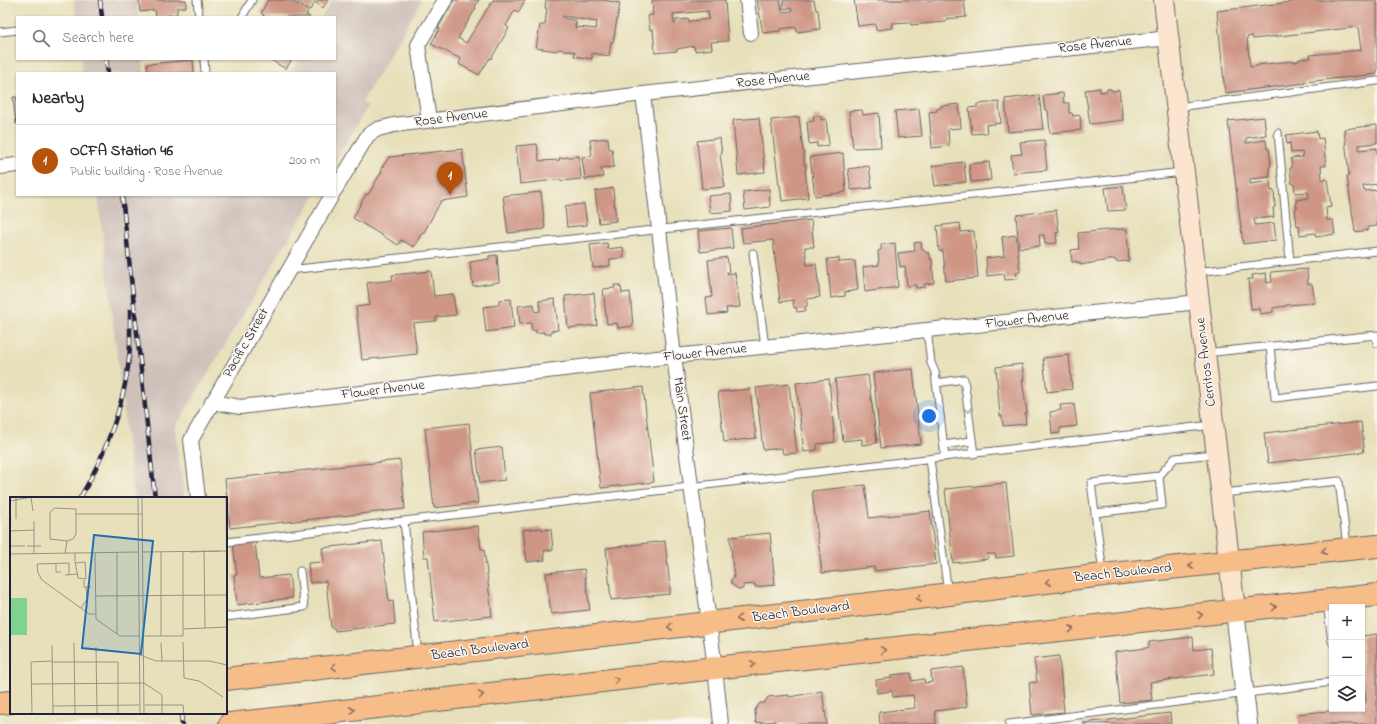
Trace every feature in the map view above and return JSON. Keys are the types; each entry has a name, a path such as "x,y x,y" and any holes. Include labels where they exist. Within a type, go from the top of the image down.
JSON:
{"main road":[{"name":"Cerritos Avenue","path":"1164,0 1235,611"},
{"name":"Beach Boulevard","path":"227,679 948,595 1103,575 1377,546"},
{"path":"230,724 715,668 1377,595"},
{"path":"0,703 10,702"}],"street":[{"path":"430,120 418,45 445,0"},
{"path":"747,0 751,33"},
{"name":"Rose Avenue","path":"336,188 368,135 378,128 394,125 643,94 1169,38"},
{"name":"Main Street","path":"643,94 674,356 692,487 721,724"},
{"path":"0,168 16,166"},
{"name":"Pacific Street","path":"198,497 191,440 331,196"},
{"name":"Flower Avenue","path":"212,402 240,407 674,356 1199,302"},
{"name":"Cerritos Avenue","path":"1235,611 1248,724"},
{"path":"225,714 226,724"}],"lane":[{"path":"197,0 199,16"},
{"path":"243,16 252,0"},
{"path":"0,32 16,30"},
{"path":"204,60 205,72"},
{"path":"1177,107 1377,81"},
{"path":"1278,133 1290,261"},
{"path":"288,270 1184,172"},
{"path":"1196,272 1377,251"},
{"path":"753,253 765,347"},
{"path":"927,330 931,363 935,372 945,457"},
{"path":"1205,353 1377,334 1377,343"},
{"path":"1270,346 1275,398 1377,386"},
{"path":"936,382 964,379 974,454"},
{"path":"227,542 1214,425"},
{"path":"944,445 972,441"},
{"path":"1103,575 1091,483 1159,476 1176,458 1217,454"},
{"path":"930,459 948,595"},
{"path":"1095,513 1162,505 1159,476"},
{"path":"1222,493 1338,481 1347,549"},
{"path":"404,521 419,657"},
{"path":"227,617 304,607 300,571"},
{"path":"1327,601 1332,640"},
{"path":"1009,724 1244,695 1329,682"}],"shaded area":[{"path":"74,0 136,0 138,16 76,16"},
{"path":"332,0 422,0 362,102 368,106 336,159 336,72 291,72 297,60 336,60 336,16 323,16"},
{"path":"81,60 143,60 145,72 82,72"},
{"path":"98,196 314,196 175,428 184,497 134,497"}],"building":[{"path":"139,0 186,0 186,7 177,8 177,14 156,16 155,10 140,12"},
{"path":"268,0 290,0 308,11 306,15 308,16 263,16 264,15 261,13"},
{"path":"294,0 328,0 323,8 315,2 310,10"},
{"path":"454,0 479,0 475,7 476,8 458,38 466,43 493,0 525,0 518,13 515,10 506,26 509,28 491,59 490,58 479,75 459,64 461,59 431,44 440,28 438,28"},
{"path":"546,0 603,0 620,3 609,56 592,53 592,59 574,56 575,52 558,49 557,51 536,48 540,25 545,25 547,9 545,8","holes":["563,16 597,22 596,29 575,28 576,21 563,18"]},
{"path":"652,0 725,0 728,41 711,42 712,49 695,51 694,46 677,49 677,51 655,53 653,29 650,30 648,16 653,15","holes":["708,11 709,19 689,22 689,19 676,20 676,24 674,24 673,14"]},
{"path":"757,0 780,0 782,12 792,11 791,8 783,9 783,0 814,0 816,10 818,10 820,29 797,32 796,27 763,33"},
{"path":"854,0 964,0 966,17 946,19 946,22 911,25 910,22 892,23 893,28 876,30 875,24 858,26"},
{"path":"1308,0 1377,0 1377,74 1225,93 1217,11","holes":["1358,27 1361,50 1310,55 1311,58 1299,59 1299,61 1250,67 1247,37 1252,36 1253,39"]},
{"path":"193,60 194,72 148,72 147,64"},
{"path":"271,60 291,60 286,69"},
{"path":"1100,88 1100,92 1107,91 1107,89 1111,89 1112,91 1119,90 1123,120 1090,124 1085,90"},
{"path":"1063,93 1064,103 1069,103 1069,113 1072,113 1073,116 1080,115 1081,130 1050,133 1048,110 1045,110 1043,96"},
{"path":"1039,95 1043,129 1008,132 1005,99"},
{"path":"13,97 16,97 16,124"},
{"path":"999,102 1001,123 986,125 987,133 972,134 969,108 977,107 977,104"},
{"path":"959,104 961,128 948,129 949,146 932,148 929,112 937,111 937,109 941,108 941,106"},
{"path":"919,109 922,136 898,138 895,111"},
{"path":"862,110 863,115 879,113 881,147 853,148 849,111"},
{"path":"813,116 821,116 821,120 826,119 829,145 817,147 817,143 809,144 807,122 814,121"},
{"path":"799,117 804,151 804,165 806,165 805,169 808,198 782,201 771,120"},
{"path":"1264,117 1266,135 1246,138 1246,143 1266,140 1267,149 1269,149 1271,166 1269,167 1270,177 1250,179 1250,184 1270,181 1271,191 1274,190 1274,217 1254,219 1255,225 1274,223 1276,240 1243,244 1228,121"},
{"path":"759,118 765,172 738,175 733,120"},
{"path":"1377,125 1377,143 1359,145 1359,150 1377,148 1377,184 1363,186 1364,191 1377,190 1377,226 1368,227 1368,230 1355,232 1347,176 1349,176 1344,129"},
{"path":"1317,131 1318,139 1323,138 1326,166 1321,166 1322,180 1327,179 1331,206 1326,207 1327,220 1333,220 1335,234 1316,237 1315,233 1300,235 1299,225 1297,226 1295,209 1297,208 1296,200 1309,198 1308,192 1295,193 1290,168 1292,168 1291,158 1303,157 1302,152 1291,153 1290,143 1287,144 1286,135"},
{"path":"608,138 609,149 612,149 614,167 601,168 603,177 585,179 582,157 592,156 590,140"},
{"path":"720,138 722,154 720,155 725,187 702,189 697,141"},
{"path":"1044,140 1047,170 1013,173 1011,155 1022,154 1020,142"},
{"path":"537,144 539,161 560,160 559,158 579,156 581,179 520,184 516,146"},
{"path":"462,149 468,197 441,201 414,247 401,240 398,245 353,218 366,194 368,195 389,157"},
{"path":"843,153 846,192 815,196 810,157"},
{"path":"964,162 966,182 935,186 932,166"},
{"path":"989,162 991,180 971,182 969,164"},
{"path":"869,166 872,188 851,190 848,169"},
{"path":"1123,186 1126,210 1108,211 1105,188"},
{"path":"613,188 616,221 599,223 595,191"},
{"path":"769,189 770,207 745,210 743,192"},
{"path":"541,192 545,229 508,233 503,196"},
{"path":"731,194 732,211 710,213 708,196"},
{"path":"584,204 587,225 567,227 565,206"},
{"path":"1056,210 1059,232 1056,233 1057,243 1045,244 1044,235 1039,235 1040,246 1019,248 1016,215"},
{"path":"811,220 814,247 805,247 807,265 816,264 820,297 807,299 807,306 805,307 806,311 797,312 796,307 794,308 793,300 780,302 773,240 743,243 741,228"},
{"path":"960,223 961,232 974,231 978,278 946,281 943,251 939,251 937,226"},
{"path":"731,228 733,248 700,252 698,231"},
{"path":"1127,229 1129,261 1116,262 1115,259 1080,265 1080,262 1072,262 1071,250 1079,249 1078,233"},
{"path":"1016,235 1020,272 1016,273 1017,279 1005,280 1004,274 987,276 986,258 1004,256 1002,237"},
{"path":"921,242 922,249 927,253 929,252 931,260 932,259 934,283 924,284 925,287 916,288 916,285 907,286 905,266 900,267 898,253 915,251 914,243"},
{"path":"607,243 608,249 623,247 624,258 610,259 610,266 593,268 590,245"},
{"path":"895,243 898,287 865,292 863,267 879,265 878,251 881,250 881,245"},
{"path":"497,255 499,282 473,286 470,262 489,259 489,256"},
{"path":"727,257 729,272 727,272 727,274 735,273 740,307 726,308 727,313 708,315 706,298 712,297 708,260"},
{"path":"839,258 839,262 855,261 858,290 845,292 845,296 831,298 827,259"},
{"path":"1307,269 1308,284 1312,284 1315,303 1286,305 1273,308 1273,312 1260,314 1259,308 1251,309 1248,279 1253,279 1252,275 1266,273 1267,283 1272,282 1271,272"},
{"path":"431,271 434,296 453,294 456,315 436,317 436,321 413,323 417,354 362,360 356,307 370,305 367,283 393,280 392,275"},
{"path":"614,285 619,285 621,287 622,293 630,292 633,326 618,328 617,323 607,324 603,289 615,288"},
{"path":"594,293 597,325 568,328 565,296"},
{"path":"511,299 514,328 486,332 483,307 499,305 499,300"},
{"path":"555,299 558,330 551,331 551,334 544,334 544,332 536,333 536,330 532,331 531,323 520,324 518,306 534,304 535,312 540,311 539,301"},
{"path":"1069,355 1072,389 1047,392 1043,358"},
{"path":"1022,364 1024,380 1022,380 1027,413 1025,414 1026,424 1003,426 1002,416 1000,416 996,367"},
{"path":"913,369 921,444 881,448 873,373"},
{"path":"868,375 877,443 862,445 862,439 843,441 835,379"},
{"path":"829,379 835,442 817,444 817,450 804,452 796,383"},
{"path":"789,384 797,453 783,454 782,448 763,450 756,388"},
{"path":"643,387 654,482 601,488 590,393"},
{"path":"750,389 756,438 724,442 718,392"},
{"path":"1074,404 1077,426 1060,428 1060,433 1052,434 1050,412 1061,410 1060,405"},
{"path":"1361,422 1364,452 1268,463 1264,433"},
{"path":"469,423 478,503 434,508 425,428"},
{"path":"502,447 505,480 480,483 476,450"},
{"path":"400,460 405,509 230,528 225,479"},
{"path":"1006,483 1014,556 996,558 995,554 987,554 988,559 953,563 945,489"},
{"path":"865,485 869,518 930,511 936,564 875,571 874,567 822,573 812,491"},
{"path":"478,526 481,549 484,549 492,616 435,622 428,557 424,557 422,532"},
{"path":"542,528 542,530 551,529 553,550 544,551 545,560 527,562 523,530"},
{"path":"770,533 775,585 755,587 755,584 743,585 743,589 738,589 731,584 731,579 734,578 730,537"},
{"path":"382,541 389,602 393,601 395,624 335,631 335,628 331,628 326,581 310,583 308,563 324,562 322,548"},
{"path":"665,541 670,594 611,600 606,548"},
{"path":"255,542 259,578 289,575 292,598 237,605 234,575 237,575 233,545"},
{"path":"584,569 590,610 551,614 546,573"},
{"path":"1377,634 1377,724 1299,724 1298,714 1329,711 1329,712 1365,712 1365,636"},
{"path":"1193,637 1194,650 1211,648 1214,674 1150,682 1152,700 1120,703 1115,652 1146,648 1149,647 1149,642"},
{"path":"1059,656 1064,712 1032,715 1029,683 1037,682 1034,659"},
{"path":"963,667 967,707 935,711 936,724 880,724 879,712 915,708 913,695 893,697 892,691 877,693 876,680 891,678 891,675 911,673 912,681 924,679 925,683 932,682 931,671"},
{"path":"822,691 827,724 775,724 775,721 756,723 755,710 760,703 764,703 768,697 789,695 789,697"},
{"path":"1170,713 1171,724 1083,724 1083,723"}],"railway":[{"path":"100,0 102,16"},
{"path":"106,60 108,72"},
{"path":"122,196 155,497"},
{"path":"81,497 90,481 107,444 120,404 128,364 130,345 130,311"},
{"path":"181,714 182,724"}],"place":[{"name":"OCFA Station 46","path":"450,195"}]}
